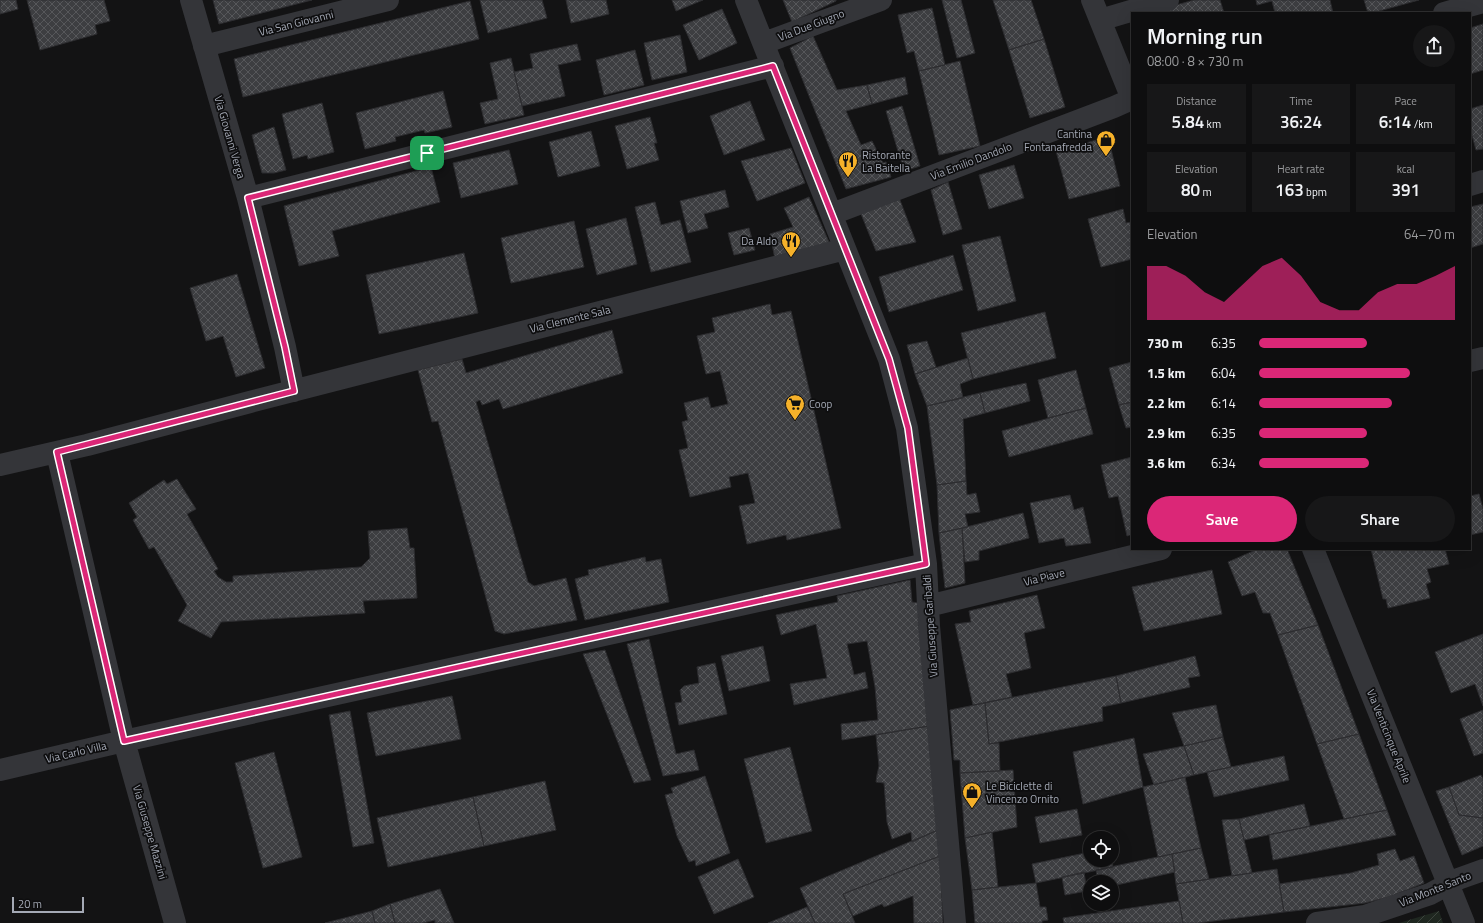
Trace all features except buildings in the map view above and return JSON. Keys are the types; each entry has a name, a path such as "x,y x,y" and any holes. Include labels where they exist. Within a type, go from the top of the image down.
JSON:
{"street":[{"name":"Via Giovanni Verga","path":"191,0 248,198 285,347 294,391"},
{"name":"Via San Giovanni","path":"204,46 388,0"},
{"name":"Via Giuseppe Garibaldi","path":"746,0 889,359 908,428 926,564 928,606 955,923"},
{"name":"Via Due Giugno","path":"764,43 881,0"},
{"path":"1131,97 1096,10 1168,0"},
{"path":"1448,12 1483,2"},
{"path":"248,198 773,66"},
{"name":"Via Emilio Dandolo","path":"832,214 1131,99"},
{"path":"1471,185 1483,181"},
{"name":"Via Clemente Sala","path":"0,465 57,452 846,249"},
{"path":"1471,361 1483,358"},
{"name":"Via Giuseppe Mazzini","path":"57,452 124,741 175,923"},
{"name":"Via Piave","path":"928,606 1157,550"},
{"name":"Via Venticinque Aprile","path":"1313,550 1464,923"},
{"name":"Via Carlo Villa","path":"0,770 124,741 926,564"},
{"name":"Via Monte Santo","path":"1317,923 1365,916 1430,894 1458,879 1483,870"}],"shaded area":[{"path":"1439,911 1443,923 1399,923"}],"place":[{"name":"Cantina Fontanafredda","path":"1106,157"},
{"name":"Ristorante La Baitella","path":"848,178"},
{"name":"Da Aldo","path":"791,258"},
{"name":"Coop","path":"795,421"},
{"name":"Le Biciclette di Vincenzo Ornito","path":"972,809"}],"route":[{"path":"773,66 889,359 908,428 926,564 124,741 57,452 87,446 294,391 285,347 248,198 427,153 773,66"}]}
